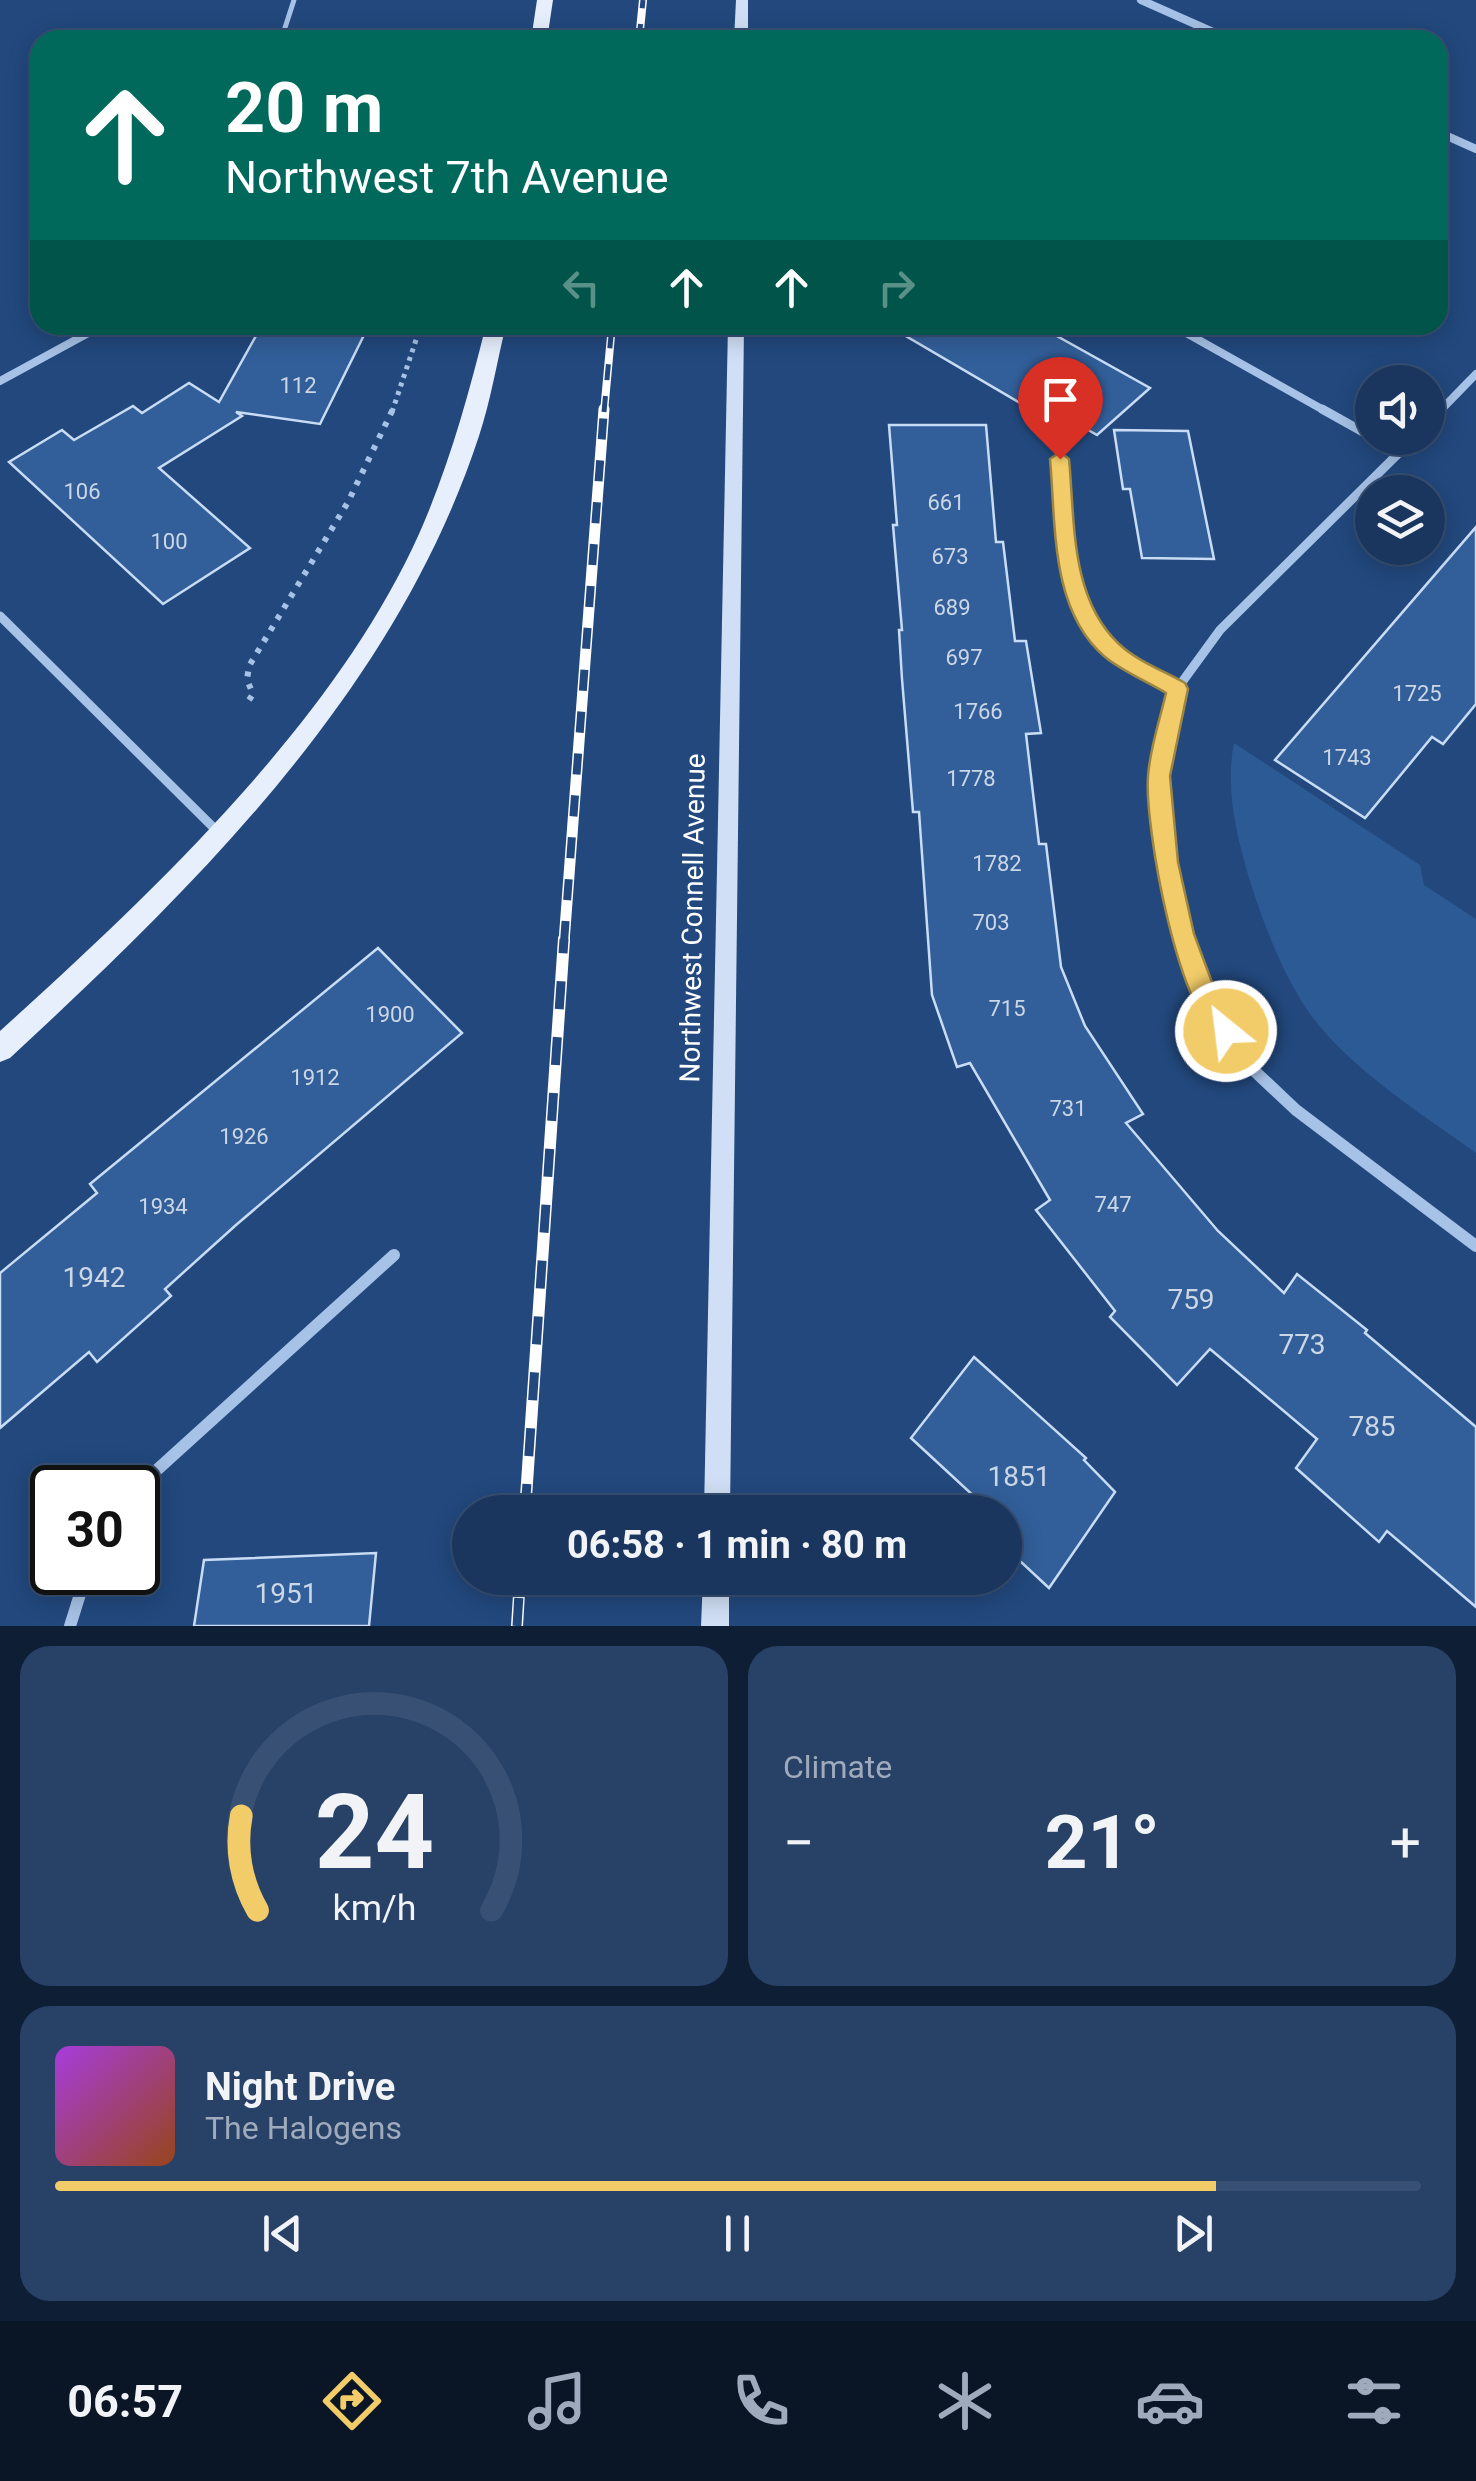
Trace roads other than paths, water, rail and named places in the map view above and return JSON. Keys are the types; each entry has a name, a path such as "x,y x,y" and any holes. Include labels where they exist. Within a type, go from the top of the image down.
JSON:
{"main road":[{"path":"541,30 546,0"},
{"path":"0,1049 114,944 222,836 338,689 385,620 445,496 487,372 494,335"}],"street":[{"path":"741,30 742,0"},
{"path":"1142,0 1209,30"},
{"path":"1448,136 1476,149"},
{"path":"0,382 85,335"},
{"name":"Northwest Connell Avenue","path":"716,1495 736,335"},
{"path":"1190,335 1355,427"},
{"path":"1445,406 1476,374"},
{"path":"1396,455 1220,630 1177,689 1159,776 1167,862 1182,934 1206,998 1246,1063 1296,1110 1476,1246"},
{"path":"0,616 222,836"},
{"path":"160,1467 394,1255"},
{"path":"70,1626 79,1595"},
{"path":"716,1595 716,1626"}],"lane":[{"path":"284,30 294,0"},
{"path":"1060,459 1069,562 1080,612 1112,651 1177,689"}],"railway":[{"path":"640,30 643,0"},
{"path":"604,412 611,335"},
{"path":"564,942 604,409"},
{"path":"526,1495 564,939"},
{"path":"517,1626 519,1595"}]}
